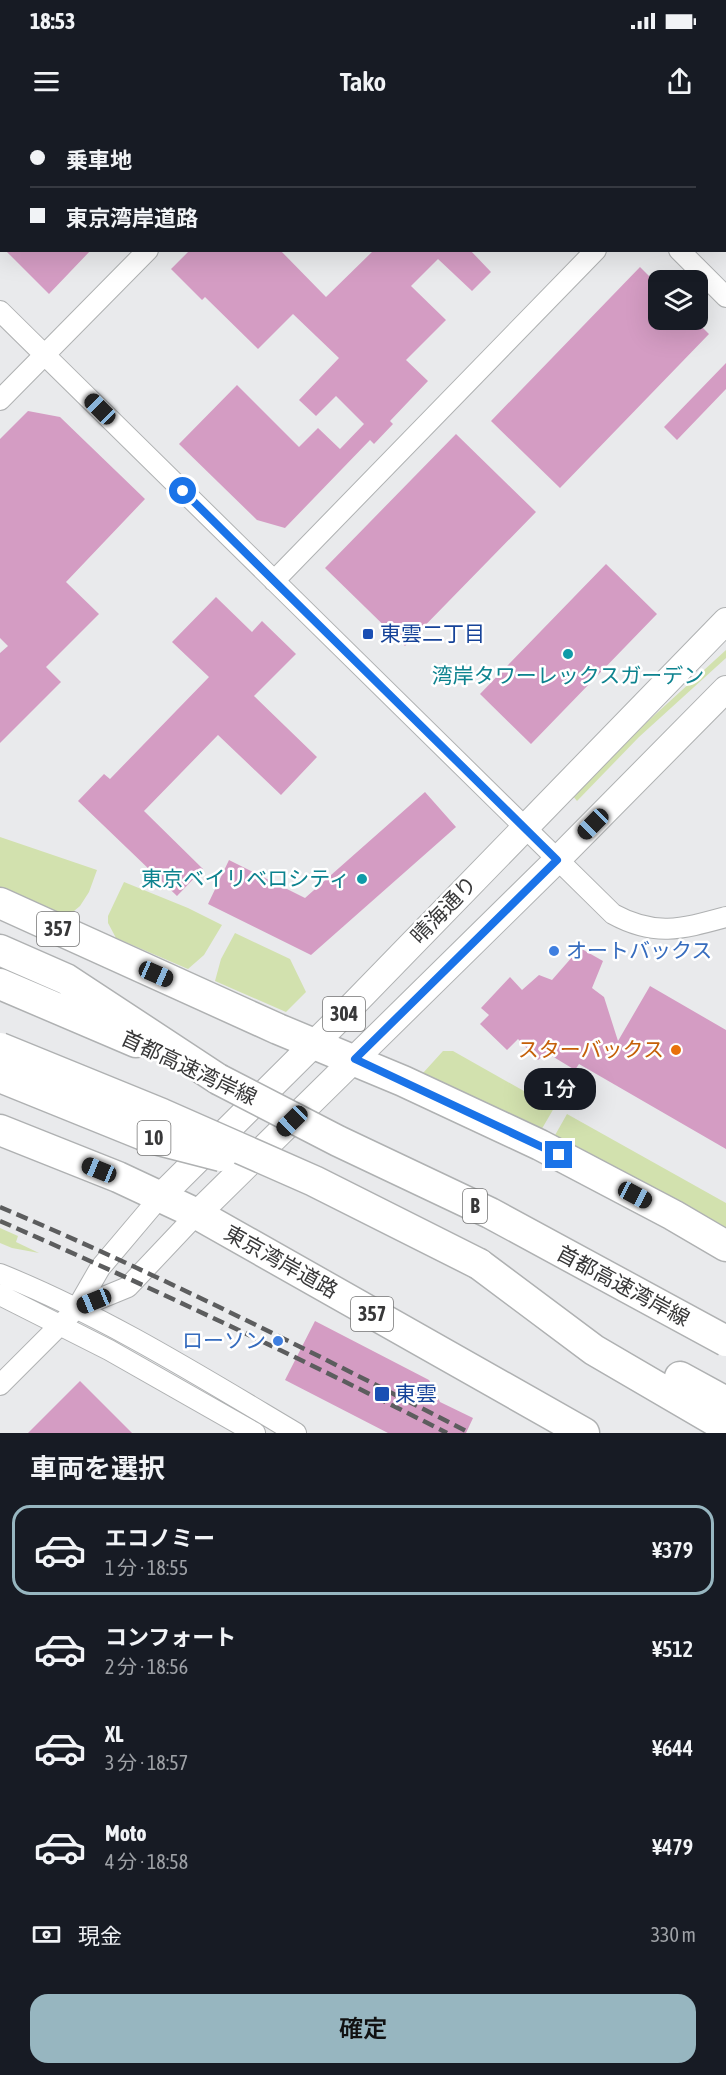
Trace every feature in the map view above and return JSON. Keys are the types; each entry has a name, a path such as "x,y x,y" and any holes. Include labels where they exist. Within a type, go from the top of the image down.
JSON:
{"highway":[{"name":"357","path":"0,903 278,1029 355,1059 540,1146 673,1215 726,1246"},
{"name":"B","path":"0,950 66,980 219,1079"},
{"name":"首都高速湾岸線","path":"0,984 219,1079 338,1141 490,1213 726,1341"},
{"name":"B","path":"0,1048 162,1114 314,1181 479,1264 726,1402"},
{"name":"10","path":"0,1077 151,1137 314,1181"},
{"name":"東京湾岸道路","path":"0,1130 118,1177 197,1214 584,1433"},
{"name":"B","path":"479,1264 594,1350 726,1427"}],"main road":[{"name":"晴海通り","path":"160,1197 314,1043 726,621"},
{"name":"晴海通り","path":"197,1214 557,860 726,689"}],"street":[{"path":"0,400 45,357 146,252"},
{"path":"274,581 594,252"},
{"path":"681,252 726,297"},
{"path":"0,312 613,914 636,925 659,930 677,929 726,917"},
{"path":"77,1308 100,1268 160,1197"},
{"path":"0,1385 59,1323 77,1308 128,1287 197,1214"},
{"path":"0,1274 77,1308 296,1433"},
{"path":"0,1295 59,1323 255,1433"}],"green space":[{"path":"726,650 726,658 639,737 577,801 573,796 647,722"},
{"path":"0,837 97,870 89,892 80,906 74,911 61,914 0,890"},
{"path":"124,882 188,908 222,925 204,955 188,969 116,938 108,923 108,916"},
{"path":"235,933 290,959 306,992 286,1012 215,981 221,959"},
{"path":"443,1051 453,1051 554,1108 540,1132 423,1073"},
{"path":"567,1114 726,1203 726,1229 628,1174 554,1137"},
{"path":"0,1228 18,1236 16,1242 39,1253 12,1248 0,1243"}],"building":[{"path":"7,252 89,252 49,294"},
{"path":"188,252 282,252 326,297 372,252 472,252 491,272 472,291 438,259 411,286 446,320 406,360 428,381 390,421 393,424 374,444 370,440 285,528 257,520 179,444 237,385 299,447 318,428 340,449 364,424 336,396 316,416 299,400 339,358 293,314 258,349 205,297 202,300 171,269"},
{"path":"640,267 648,275 648,330 705,330 709,334 560,488 491,421"},
{"path":"726,363 726,389 677,440 664,427"},
{"path":"28,411 60,417 145,499 66,582 99,614 46,667 61,682 0,743 0,653 8,646 0,638 0,439"},
{"path":"456,434 536,512 405,646 325,568"},
{"name":"湾岸タワーレックスガーデン","path":"606,564 657,614 531,744 480,694"},
{"path":"216,597 252,632 262,621 296,654 254,696 317,757 281,795 218,735 144,811 203,869 177,896 78,801 104,774 110,779 209,677 172,642"},
{"name":"東京ベイリベロシティ","path":"425,792 456,827 311,955 208,904 229,860 305,898"},
{"path":"580,948 603,961 592,988 604,997 618,1041 650,986 726,1030 726,1149 579,1064 575,1070 547,1053 538,1060 518,1039 507,1050 480,1024 489,1015 481,1008 510,977 522,990 539,975 552,980"},
{"path":"315,1321 429,1380 440,1402 473,1418 466,1433 388,1433 285,1380"},
{"path":"80,1381 132,1433 28,1433"}],"railway":[{"path":"0,1207 178,1288 470,1433"},
{"path":"0,1221 225,1324 447,1433"}],"place":[{"name":"東雲二丁目","path":"368,634"},
{"name":"湾岸タワーレックスガーデン","path":"568,654"},
{"name":"東京ベイリベロシティ","path":"362,879"},
{"name":"オートバックス","path":"554,951"},
{"name":"スターバックス","path":"676,1050"},
{"name":"ローソン","path":"278,1341"},
{"name":"東雲","path":"382,1394"}],"route":[{"path":"183,491 557,860 355,1059 559,1155"}]}
